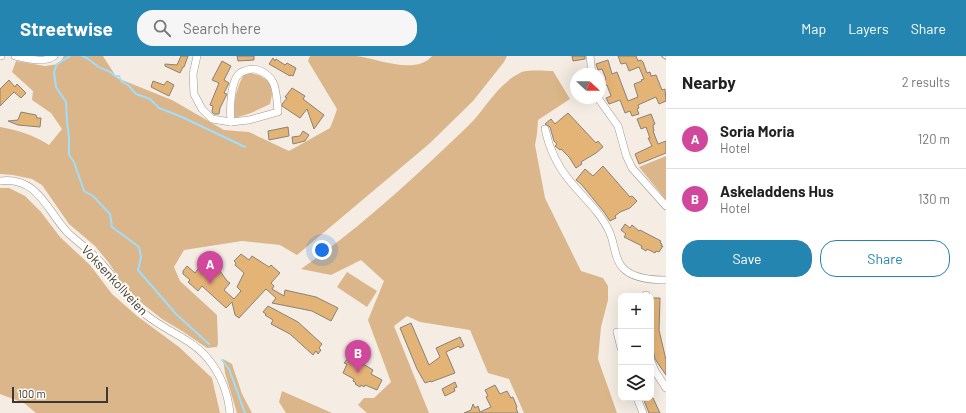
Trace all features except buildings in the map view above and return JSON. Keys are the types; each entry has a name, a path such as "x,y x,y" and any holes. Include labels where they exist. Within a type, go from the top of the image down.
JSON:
{"street":[{"path":"15,56 44,60 50,59 54,56"},
{"path":"196,56 194,94 202,109 212,119 231,122 249,120 278,112 274,83 266,73 256,69 239,74 235,79 233,86 230,110 231,122"},
{"path":"590,56 591,68"},
{"path":"602,104 618,126 626,155 632,168 666,206"},
{"path":"544,129 564,175 603,221 610,232 615,253 622,268 630,274 655,280 666,280"},
{"name":"Voksenkollveien","path":"0,181 18,182 34,189 66,231 101,263 132,302 153,320 202,352 211,361 226,393 230,413"},
{"path":"617,332 618,336"},
{"path":"653,365 666,388"},
{"path":"637,401 643,413"}],"shaded area":[{"path":"64,56 103,56 117,78 172,100 224,130 249,132 289,151 330,128 337,109 308,61 310,56 356,56 396,64 416,65 425,62 432,56 507,56 504,62 473,101 429,144 297,255 280,245 242,241 184,250 174,267 180,281 217,315 218,344 217,347 207,348 162,319 124,286 109,263 95,246 69,224 42,185 32,179 0,174 0,127 26,133 49,145 62,129 51,113 32,100 33,91 12,72 16,61 45,66 59,64"},
{"path":"536,70 553,71 570,99 538,120 535,145 545,198 581,271 603,278 608,286 608,300 601,327 598,359 617,413 524,413 509,379 488,373 470,330 420,322 407,316 394,326 429,413 367,413 358,405 364,398 374,398 391,382 368,320 384,281 361,260 331,275 301,269 366,219 407,183 474,120 498,90 512,78 523,72"},
{"path":"250,73 259,75 270,82 272,95 270,104 251,113 235,118 235,101 239,86 243,76"},
{"path":"666,156 666,200 639,167"},
{"path":"0,188 9,188 25,196 41,212 60,237 90,265 112,294 137,316 179,347 212,378 220,413 36,413 24,403 0,394"},
{"path":"347,272 377,291 367,307 337,287"},
{"path":"223,359 232,364 242,394 252,413 237,413 225,373"},
{"path":"282,391 332,413 286,413 279,402"}],"waterway":[{"path":"70,56 57,64 54,72 56,87 66,102 69,155 74,162 84,191 93,196 110,214 112,227 139,247 141,257 138,270 176,314 209,344"},
{"path":"82,56 115,76 119,76 121,81 129,86 136,94 150,99 159,108 182,117 245,147"},
{"path":"222,360 229,369 245,413"}],"place":[{"name":"Soria Moria","path":"210,284"},
{"name":"Askeladdens Hus","path":"358,373"}]}
